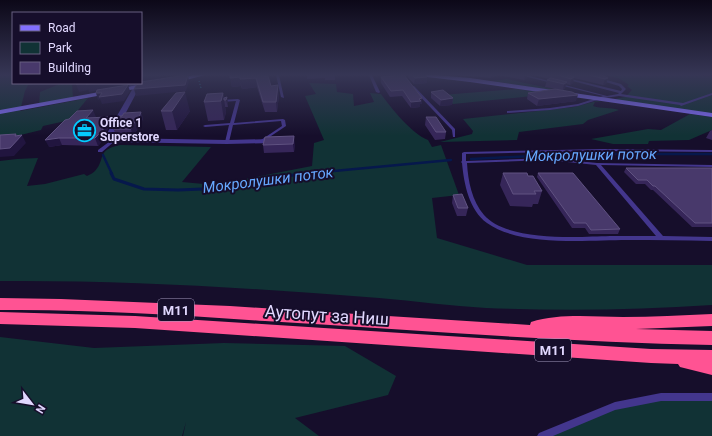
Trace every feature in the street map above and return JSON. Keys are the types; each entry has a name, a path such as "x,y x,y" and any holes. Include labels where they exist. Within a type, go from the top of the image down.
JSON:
{"highway":[{"name":"Аутопут за Ниш","path":"0,304 252,313 515,331 646,337 712,338"},
{"name":"Аутопут за Ниш","path":"0,318 135,322 652,356"},
{"path":"515,331 564,323 646,323 712,320"},
{"path":"652,356 712,367"},
{"name":"M11","path":"652,356 712,357"}],"street":[{"path":"0,112 91,95"},
{"path":"131,95 110,135 111,139 227,142 271,141"},
{"path":"573,95 712,115"}],"lane":[{"path":"420,95 454,130 454,136"},
{"path":"508,112 568,107 609,95"},
{"path":"633,95 683,104"},
{"path":"678,111 680,106 683,104 708,95"},
{"path":"215,101 238,100 227,142"},
{"path":"230,109 236,109"},
{"path":"205,126 283,120 284,126 262,142"},
{"path":"100,151 114,140"},
{"path":"712,151 603,150 464,153 463,162 470,192 478,212 489,222 509,232 526,236 561,239 712,239"},
{"path":"463,162 548,159 597,164 712,166"},
{"path":"597,164 661,238"},
{"path":"542,436 615,406 661,397 712,397"}],"green space":[{"path":"0,95 24,95 20,111 88,98 70,120 43,126 41,130 0,140"},
{"path":"40,95 73,95 73,99 39,105"},
{"path":"353,95 354,106 374,102 371,95 382,95 402,120 415,132 428,140 432,147 441,145 459,195 432,198 437,238 527,265 712,265 712,305 599,310 543,310 486,308 379,298 237,288 142,283 0,281 0,161 38,158 27,186 45,184 84,174 87,176 94,172 98,167 104,152 112,147 120,145 211,147 182,182 215,185 312,166 314,143 324,140 305,96"},
{"path":"442,95 540,95 453,104"},
{"path":"627,95 712,95 712,114 610,100"},
{"path":"597,101 601,101 595,102 593,106 619,110 588,120 583,124 519,132 517,140 440,142 472,134 473,131 463,119 574,107"},
{"path":"690,114 712,117 712,130 689,140 649,141 648,144 613,144 591,139 648,129 661,130"},
{"path":"0,337 94,348 224,343 345,346 396,376 388,395 295,418 319,436 183,436 186,422 182,436 0,436"},
{"path":"712,393 712,436 542,436 615,406 661,397"}],"building":[{"path":"174,95 183,95 172,111 161,111"},
{"path":"206,95 222,95 221,101 204,102"},
{"path":"261,95 277,95 276,102 263,102"},
{"path":"407,95 420,95 422,98 419,99 421,101 411,102"},
{"path":"435,95 450,95 453,98 441,100"},
{"path":"532,95 575,95 539,99"},
{"path":"93,110 86,118 108,117 102,127 104,132 101,132 95,138 59,138 45,140 65,120 69,119 77,111"},
{"path":"141,112 138,120 135,121 131,129 113,128 119,116 122,116 124,113"},
{"path":"426,117 436,117 446,132 436,132"},
{"path":"16,134 15,136 22,135 10,148 0,149 0,135"},
{"path":"294,136 293,144 263,145 265,137"},
{"path":"626,168 712,168 712,223 695,223 655,186 647,180 638,180"},
{"path":"503,173 527,173 528,176 533,176 542,191 534,191 536,194 513,194"},
{"path":"538,173 573,173 620,229 591,230 586,223 574,223"},
{"path":"462,194 468,208 458,208 453,195"}],"waterway":[{"name":"Мокролушки поток","path":"471,159 572,154 712,154"},
{"name":"Мокролушки поток","path":"103,155 112,174"},
{"name":"Мокролушки поток","path":"302,174 451,160"},
{"name":"Мокролушки поток","path":"111,173 114,179 144,189 178,190 228,188 265,178 313,173"}],"place":[{"name":"Office 1 Superstore","path":"85,130"}]}
